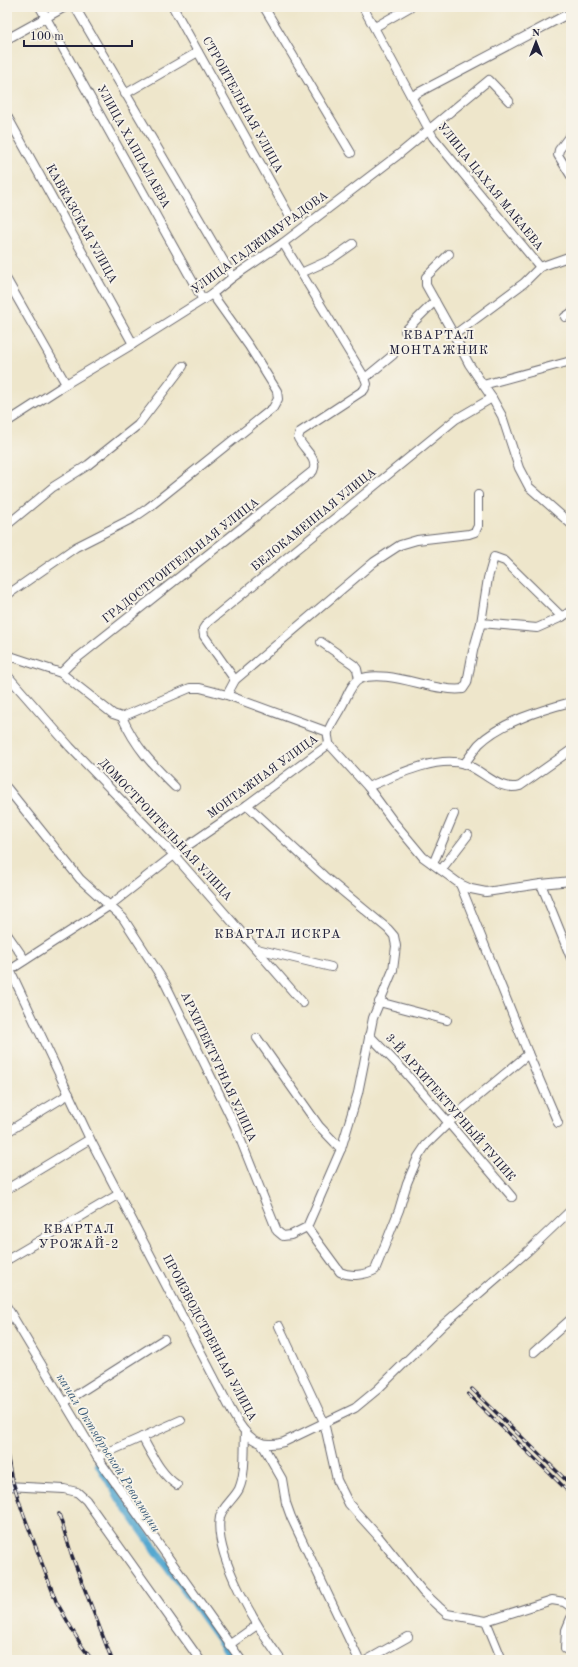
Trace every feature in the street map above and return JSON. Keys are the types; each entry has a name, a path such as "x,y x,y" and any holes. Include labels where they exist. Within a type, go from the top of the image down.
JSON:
{"street":[{"name":"УЛИЦА ХАППАЛАЕВА","path":"40,7 203,300"},
{"path":"7,39 65,7"},
{"name":"УЛИЦА ХАППАЛАЕВА","path":"75,7 233,277"},
{"name":"СТРОИТЕЛЬНАЯ УЛИЦА","path":"173,7 289,215"},
{"path":"264,7 351,154"},
{"name":"УЛИЦА ЦАХАЯ МАКАЕВА","path":"363,7 412,96 429,131 540,267 571,256"},
{"path":"374,26 410,7"},
{"path":"412,96 564,16"},
{"path":"125,94 198,52"},
{"name":"УЛИЦА ГАДЖИМУРАДОВА","path":"7,422 203,300 233,277 283,244 429,131 489,80 509,101"},
{"name":"КАВКАЗСКАЯ УЛИЦА","path":"7,116 133,344"},
{"path":"571,134 559,150 558,155 571,176"},
{"path":"283,244 366,381 393,355"},
{"path":"301,272 330,260 353,244"},
{"path":"449,254 426,277 426,285 469,364 492,398 502,416 519,468 529,487 571,524"},
{"path":"454,335 524,283 540,267"},
{"path":"7,280 66,384"},
{"path":"7,595 76,547 135,517 148,508 273,408 278,399 277,391 249,346 212,294"},
{"path":"405,332 435,301"},
{"path":"483,385 571,361"},
{"path":"7,525 53,487 88,465 138,425 183,366"},
{"name":"ГРАДОСТРОИТЕЛЬНАЯ УЛИЦА","path":"61,673 77,658 313,471 315,462 298,438 300,432 364,390 366,381"},
{"name":"БЕЛОКАМЕННАЯ УЛИЦА","path":"236,680 204,636 203,629 207,623 456,419 492,398"},
{"path":"227,695 236,680 374,562 400,545 417,540 475,532 478,526 478,495"},
{"path":"321,642 354,665 357,669 359,679 373,677 386,678 413,681 455,690 463,689 467,683 473,651 481,623 488,578 494,557 505,561 562,617"},
{"path":"481,623 537,628 562,617 571,611"},
{"path":"7,655 61,673 113,714 122,717 190,688 200,688 227,695 328,732"},
{"name":"ДОМОСТРОИТЕЛЬНАЯ УЛИЦА","path":"7,674 70,747 174,855 303,1003"},
{"name":"МОНТАЖНАЯ УЛИЦА","path":"9,971 109,906 174,855 247,805 329,744 328,732 352,687 359,679"},
{"path":"464,764 480,744 497,730 529,715 571,702"},
{"path":"122,717 131,737 152,764 175,786"},
{"path":"329,744 368,787 398,827 424,857 460,884 471,889 486,892 571,881"},
{"path":"368,787 423,766 444,762 464,764 504,786 512,788 520,786 571,750"},
{"name":"АРХИТЕКТУРНАЯ УЛИЦА","path":"7,788 80,879 123,918 165,983 236,1126 277,1231 283,1236 292,1235 307,1227"},
{"path":"247,805 324,876 388,929 394,936 396,946 393,970 373,1018 358,1093 341,1149 307,1227 340,1272 345,1274 368,1274 375,1270 418,1157 426,1145 447,1123 528,1053"},
{"path":"433,864 454,814"},
{"path":"441,870 468,835"},
{"path":"460,884 528,1053 558,1123"},
{"path":"541,884 571,958"},
{"path":"7,934 25,960"},
{"path":"257,949 332,968"},
{"name":"ПРОИЗВОДСТВЕННАЯ УЛИЦА","path":"9,971 90,1139 232,1412 245,1432 262,1444"},
{"path":"379,1002 447,1020"},
{"name":"3-Й АРХИТЕКТУРНЫЙ ТУПИК","path":"369,1035 405,1072 447,1123 512,1197"},
{"path":"257,1038 319,1126 341,1149"},
{"path":"7,1132 69,1094"},
{"path":"7,1190 90,1139"},
{"path":"7,1260 119,1194"},
{"path":"262,1444 274,1445 284,1442 355,1408 378,1389 444,1324 571,1212"},
{"path":"7,1307 97,1457 241,1660"},
{"path":"534,1352 571,1319"},
{"path":"279,1326 324,1422 336,1480 349,1504 377,1535 423,1592 447,1614 486,1622 552,1600 564,1602 571,1606"},
{"path":"65,1402 164,1339"},
{"path":"97,1457 181,1420"},
{"path":"245,1432 243,1477 238,1490 220,1515 219,1530 230,1574 257,1625 280,1660"},
{"path":"142,1437 162,1471 168,1479 177,1484"},
{"path":"262,1444 282,1479 286,1503 291,1517 359,1660"},
{"path":"7,1486 64,1489 77,1492 86,1500 200,1660"},
{"path":"565,1649 566,1630 571,1618"},
{"path":"486,1622 502,1660"},
{"path":"229,1645 257,1625"},
{"path":"367,1660 408,1637"}],"waterway":[{"name":"канал Октябрьской Революции","path":"99,1465 121,1501 234,1660"}],"railway":[{"path":"472,1389 571,1485"},
{"path":"468,1394 571,1494"},
{"path":"7,1454 11,1476 22,1510 56,1601 81,1645 92,1660"},
{"path":"59,1514 72,1556 112,1660"}],"district":[{"name":"КВАРТАЛ МОНТАЖНИК","path":"439,342"},
{"name":"КВАРТАЛ ИСКРА","path":"278,934"},
{"name":"КВАРТАЛ УРОЖАЙ-2","path":"79,1236"}]}
